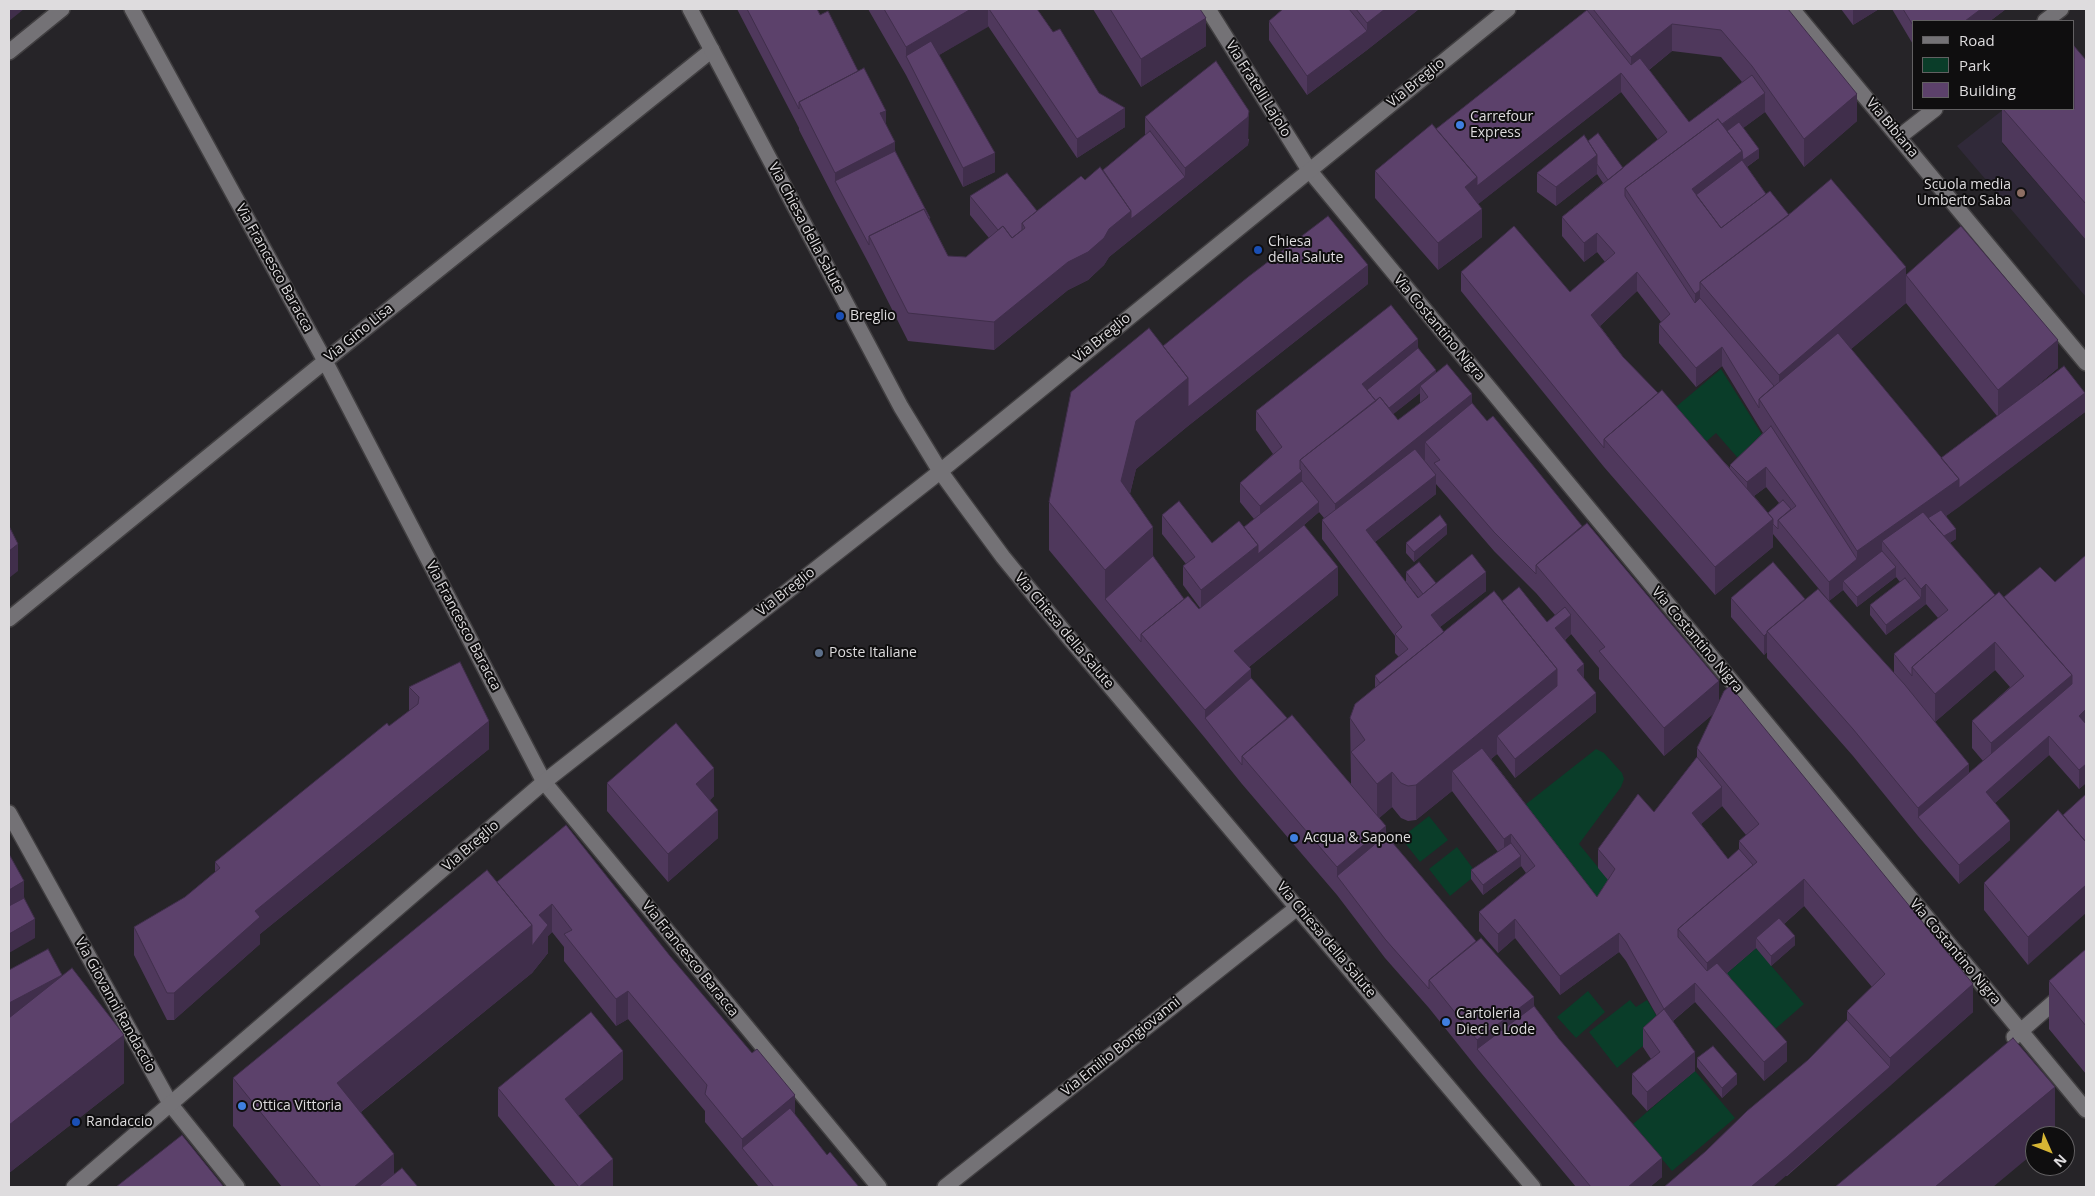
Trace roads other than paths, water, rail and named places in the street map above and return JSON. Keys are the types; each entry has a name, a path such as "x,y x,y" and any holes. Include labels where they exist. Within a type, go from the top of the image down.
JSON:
{"street":[{"path":"9,52 62,9"},
{"name":"Via Francesco Baracca","path":"132,9 325,361 544,782 878,1187"},
{"name":"Via Chiesa della Salute","path":"690,9 902,407 940,471 1003,556 1052,616 1533,1187"},
{"name":"Via Fratelli Lajolo","path":"1208,9 1308,170"},
{"name":"Via Breglio","path":"74,1187 544,782 940,471 1508,9"},
{"name":"Via Bibiana","path":"1792,9 2086,363"},
{"path":"2046,20 2061,9"},
{"name":"Via Gino Lisa","path":"9,619 325,361 712,50"},
{"path":"1899,137 1934,110"},
{"name":"Via Costantino Nigra","path":"1308,170 2086,1110"},
{"name":"Via Giovanni Randaccio","path":"9,814 171,1105 237,1187"},
{"name":"Via Emilio Bongiovanni","path":"944,1187 1298,907"},
{"path":"2006,1044 2086,974"}],"place":[{"name":"Carrefour Express","path":"1460,125"},
{"name":"Scuola media Umberto Saba","path":"2021,193"},
{"name":"Chiesa della Salute","path":"1258,250"},
{"name":"Breglio","path":"840,316"},
{"name":"Poste Italiane","path":"819,653"},
{"name":"Acqua & Sapone","path":"1294,838"},
{"name":"Cartoleria Dieci e Lode","path":"1446,1022"},
{"name":"Ottica Vittoria","path":"242,1106"},
{"name":"Randaccio","path":"76,1122"}]}
